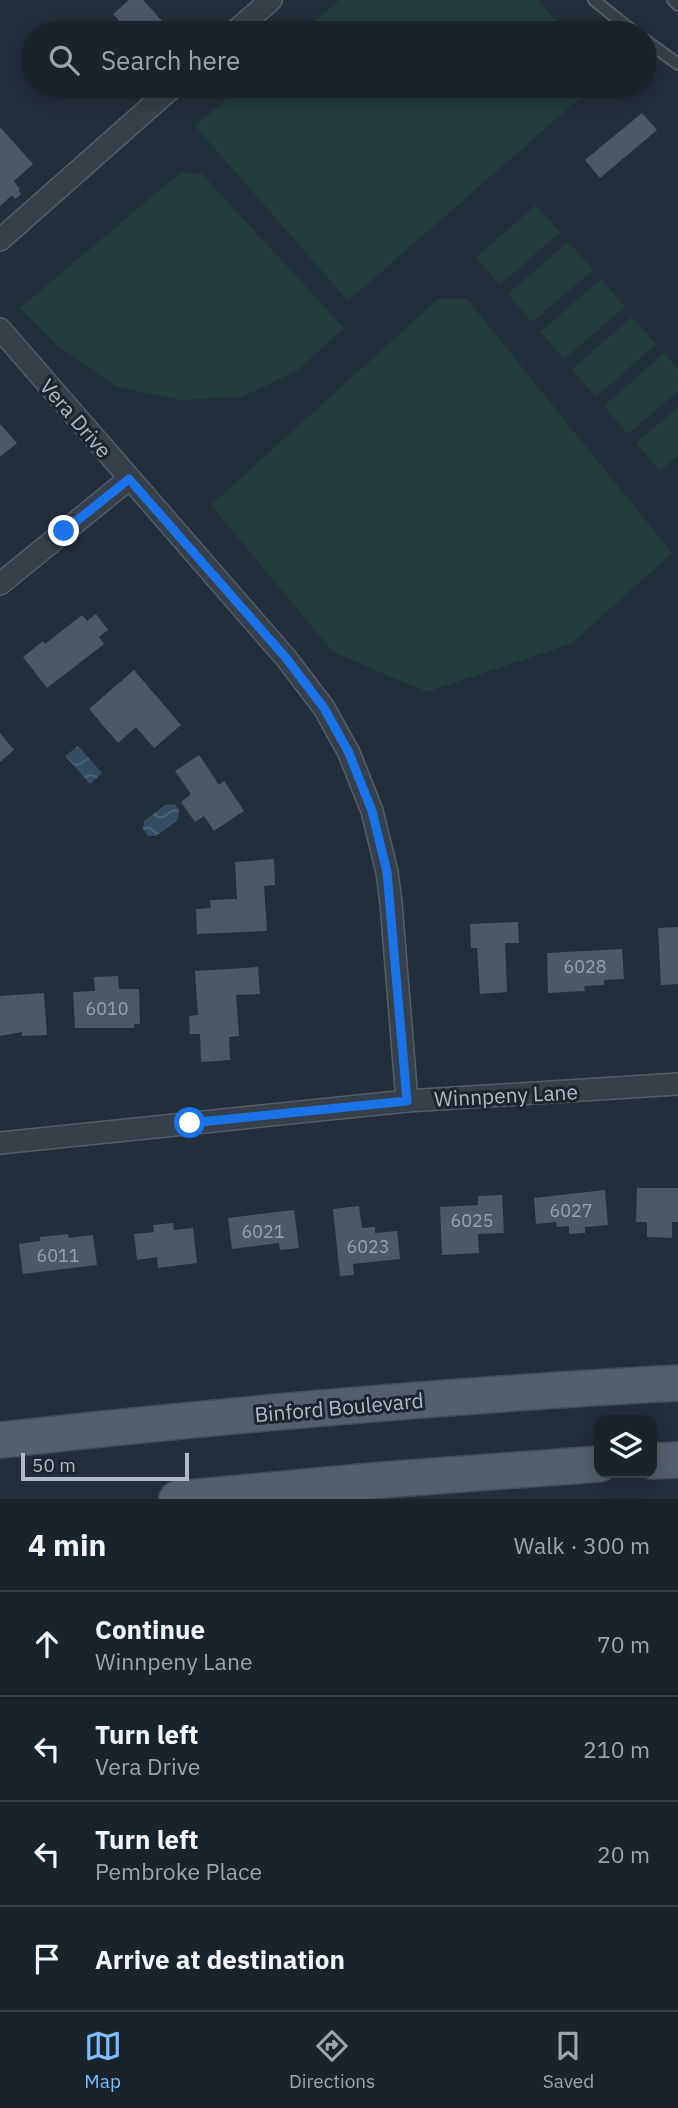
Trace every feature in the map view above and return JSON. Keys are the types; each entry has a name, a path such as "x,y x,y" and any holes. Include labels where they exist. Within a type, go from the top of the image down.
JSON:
{"main road":[{"name":"Binford Boulevard","path":"0,1440 356,1405 678,1383"},
{"path":"657,1461 678,1460"},
{"path":"177,1499 594,1464"}],"street":[{"path":"247,21 271,0"},
{"path":"0,240 160,98"},
{"name":"Vera Drive","path":"0,329 286,658 324,708 349,753 372,811 387,872 407,1101"},
{"path":"0,584 129,479"},
{"name":"Winnpeny Lane","path":"0,1143 407,1101 678,1084"}],"lane":[{"path":"594,0 620,21"},
{"path":"673,0 678,5"},
{"path":"657,49 678,64"}],"green space":[{"path":"339,0 538,0 556,21 315,21"},
{"path":"227,98 580,98 348,301 195,126"},
{"path":"181,172 202,174 344,328 297,371 241,397 179,400 117,387 58,346 20,308"},
{"path":"536,205 560,232 500,285 476,257"},
{"path":"568,242 593,270 532,322 508,294"},
{"path":"601,279 625,307 564,359 540,332"},
{"path":"438,299 467,299 672,553 571,644 427,692 333,652 211,505"},
{"path":"632,317 656,344 596,397 572,369"},
{"path":"664,353 678,369 678,391 628,434 604,406"},
{"path":"678,407 678,456 660,471 636,443"}],"water":[{"path":"78,746 102,773 90,784 65,756"},
{"path":"175,804 179,810 177,821 156,836 148,836 143,829 144,821 165,805"}],"building":[{"path":"129,0 143,0 162,21 119,21 113,14"},
{"path":"642,113 657,130 600,178 585,160"},
{"path":"0,127 33,164 14,181 21,194 15,199 12,195 0,206"},
{"path":"0,424 17,443 0,457"},
{"path":"96,614 108,630 99,637 104,644 47,688 23,657 43,641 45,644 82,615 87,621"},
{"path":"134,670 181,725 154,748 136,727 118,743 89,709"},
{"path":"0,733 14,750 0,762"},
{"path":"199,755 219,785 224,781 244,811 214,831 204,816 195,822 181,802 191,794 175,771"},
{"path":"274,859 275,885 264,886 267,931 197,934 196,909 211,908 210,900 237,899 235,862"},
{"path":"518,922 519,943 505,943 507,992 480,994 477,948 471,948 470,924"},
{"path":"678,927 678,984 661,985 658,928"},
{"path":"622,949 624,979 604,980 604,985 584,986 585,991 548,993 547,953"},
{"path":"258,967 260,994 236,995 239,1036 229,1037 230,1060 201,1062 200,1034 190,1034 189,1016 198,1015 195,971"},
{"path":"118,976 119,989 139,989 140,1024 134,1024 134,1028 75,1028 73,992 95,991 94,977"},
{"path":"44,993 47,1035 22,1036 22,1032 0,1036 0,996"},
{"path":"637,1188 678,1188 678,1222 672,1222 672,1238 647,1237 647,1222 636,1222"},
{"path":"605,1190 608,1225 585,1227 585,1233 569,1234 569,1226 557,1227 556,1222 536,1224 534,1198"},
{"path":"502,1195 504,1233 478,1234 479,1253 442,1255 440,1207 478,1205 478,1196"},
{"path":"359,1206 362,1228 375,1227 375,1233 397,1231 400,1259 353,1264 354,1275 340,1276 333,1209"},
{"path":"294,1210 299,1248 280,1250 279,1243 232,1249 228,1218"},
{"path":"173,1223 174,1230 193,1228 197,1263 158,1268 157,1257 137,1260 134,1234 154,1232 153,1225"},
{"path":"68,1234 69,1238 93,1235 97,1265 23,1274 19,1244 40,1241 40,1237"}],"route":[{"path":"64,531 129,479 286,658 324,708 349,753 372,811 387,872 407,1101 190,1123"}]}
